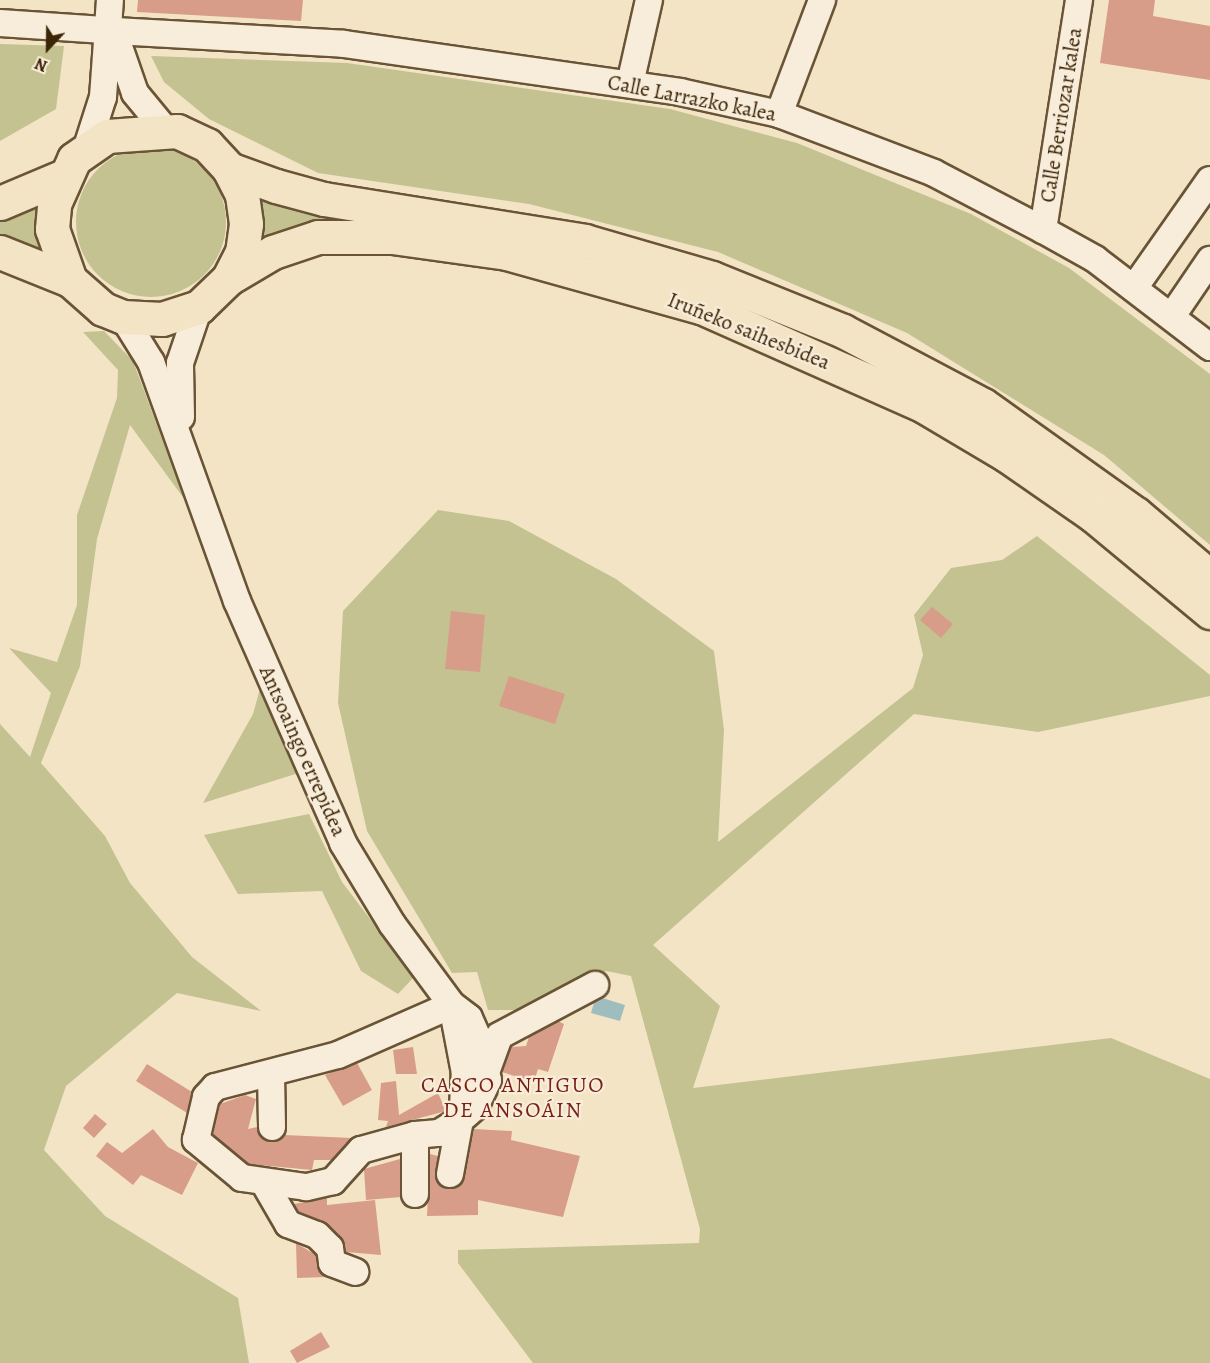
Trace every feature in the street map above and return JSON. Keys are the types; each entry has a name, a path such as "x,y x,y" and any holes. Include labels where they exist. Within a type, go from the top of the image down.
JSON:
{"highway":[{"path":"0,252 70,280 94,302 123,317 162,319 199,307 229,278 242,252 246,224 242,195 229,169 207,145 164,128 107,136 87,147 64,176 52,230 70,280"},
{"name":"Iruñeko saihesbidea","path":"229,169 324,199 585,241 712,278 843,331 983,405 1127,507 1210,577"},
{"path":"0,203 64,176"},
{"name":"Iruñeko saihesbidea","path":"229,278 273,252 318,237 392,237 507,254 701,308 952,422 1093,514 1210,612"}],"street":[{"path":"87,147 103,97 110,31 110,0"},
{"path":"630,84 649,0"},
{"path":"779,114 822,0"},
{"name":"Calle Berriozar kalea","path":"1043,230 1078,0"},
{"name":"Calle Larrazko kalea","path":"0,23 344,44 630,84 779,114 934,173 1043,230 1134,288 1210,347"},
{"path":"110,31 120,64 135,93 164,128"},
{"path":"1134,288 1210,180"},
{"path":"1172,316 1210,260"},
{"name":"Antsoaingo errepidea","path":"191,477 178,398 180,363 199,307"},
{"name":"Antsoaingo errepidea","path":"123,317 151,362 237,601 343,843 392,924 460,1011"},
{"path":"499,1036 595,985"},
{"path":"460,1011 488,1067"},
{"path":"450,1174 460,1120 465,1073 460,1011"},
{"path":"460,1011 497,1029 499,1036 488,1067 484,1093 460,1120 439,1134 415,1135 361,1150 333,1181 266,1186 225,1169 196,1140 206,1097 215,1087 338,1055 460,1011"},
{"path":"271,1074 272,1127"},
{"path":"415,1135 415,1194"},
{"path":"266,1186 288,1224 317,1235 330,1248 332,1263 355,1272"}],"shaded area":[{"path":"0,44 64,46 56,109 0,141"},
{"path":"151,56 347,63 670,109 797,143 971,214 1069,268 1210,374 1210,545 1104,455 907,333 718,252 529,204 318,173 209,119 164,82"},
{"path":"151,147 180,152 193,159 204,169 214,180 221,193 226,222 221,251 214,264 204,275 193,285 180,292 151,297 122,292 109,285 98,275 88,264 81,251 76,222 81,193 88,180 98,169 109,159 122,152"},
{"path":"260,193 362,220 263,243"},
{"path":"37,204 42,253 0,238 0,215"},
{"path":"104,331 133,361 185,500 130,425 97,539 80,666 41,763 105,836 130,883 192,957 261,1011 177,993 66,1086 44,1150 105,1216 238,1298 249,1363 0,1363 0,724 30,757 51,693 9,648 57,662 77,605 77,515 117,398 118,370 83,332"},
{"path":"438,510 509,521 616,579 714,651 724,730 718,842 913,688 923,655 914,615 951,568 1002,560 1037,536 1210,675 1210,696 1038,732 914,714 653,945 720,1006 693,1088 1111,1038 1210,1079 1210,1363 533,1363 458,1263 458,1250 699,1243 700,1229 631,976 606,971 528,1010 488,1010 477,972 452,973 367,831 338,703 343,611"},
{"path":"261,685 302,772 203,803 253,714"},
{"path":"309,814 342,882 414,977 398,994 361,971 322,891 238,894 204,835"}],"water":[{"path":"596,996 625,1005 620,1021 591,1013"}],"building":[{"path":"138,0 303,0 301,21 137,12"},
{"path":"1109,0 1155,0 1153,16 1210,26 1210,80 1100,63"},
{"path":"932,607 953,624 941,638 920,620"},
{"path":"451,611 485,615 480,672 445,669"},
{"path":"509,676 565,694 555,724 499,706"},
{"path":"558,1021 564,1024 548,1072 538,1069 534,1082 502,1072 511,1047 526,1046 529,1037"},
{"path":"413,1047 417,1074 396,1074 393,1050"},
{"path":"357,1063 372,1090 343,1106 325,1075"},
{"path":"147,1064 192,1092 187,1113 136,1081"},
{"path":"396,1081 399,1115 438,1093 446,1111 386,1127 388,1121 378,1120 381,1083"},
{"path":"245,1095 256,1099 248,1129 257,1127 265,1140 284,1135 352,1138 332,1160 314,1160 312,1170 248,1164 213,1134 220,1104"},
{"path":"95,1114 107,1124 94,1138 83,1128"},
{"path":"153,1129 168,1147 198,1163 182,1195 141,1175 133,1185 96,1156 107,1142 122,1153"},
{"path":"474,1129 512,1131 511,1140 580,1156 563,1217 478,1200 478,1215 427,1216 430,1154 438,1156 440,1185 456,1188 465,1177"},
{"path":"400,1159 401,1197 366,1200 364,1169"},
{"path":"327,1198 327,1205 375,1200 381,1255 346,1252 328,1224 298,1212 294,1204"},
{"path":"296,1243 316,1255 326,1277 297,1278"},
{"path":"321,1332 330,1347 297,1363 290,1351"}],"district":[{"name":"CASCO ANTIGUO DE ANSOÁIN","path":"513,1098"}]}
